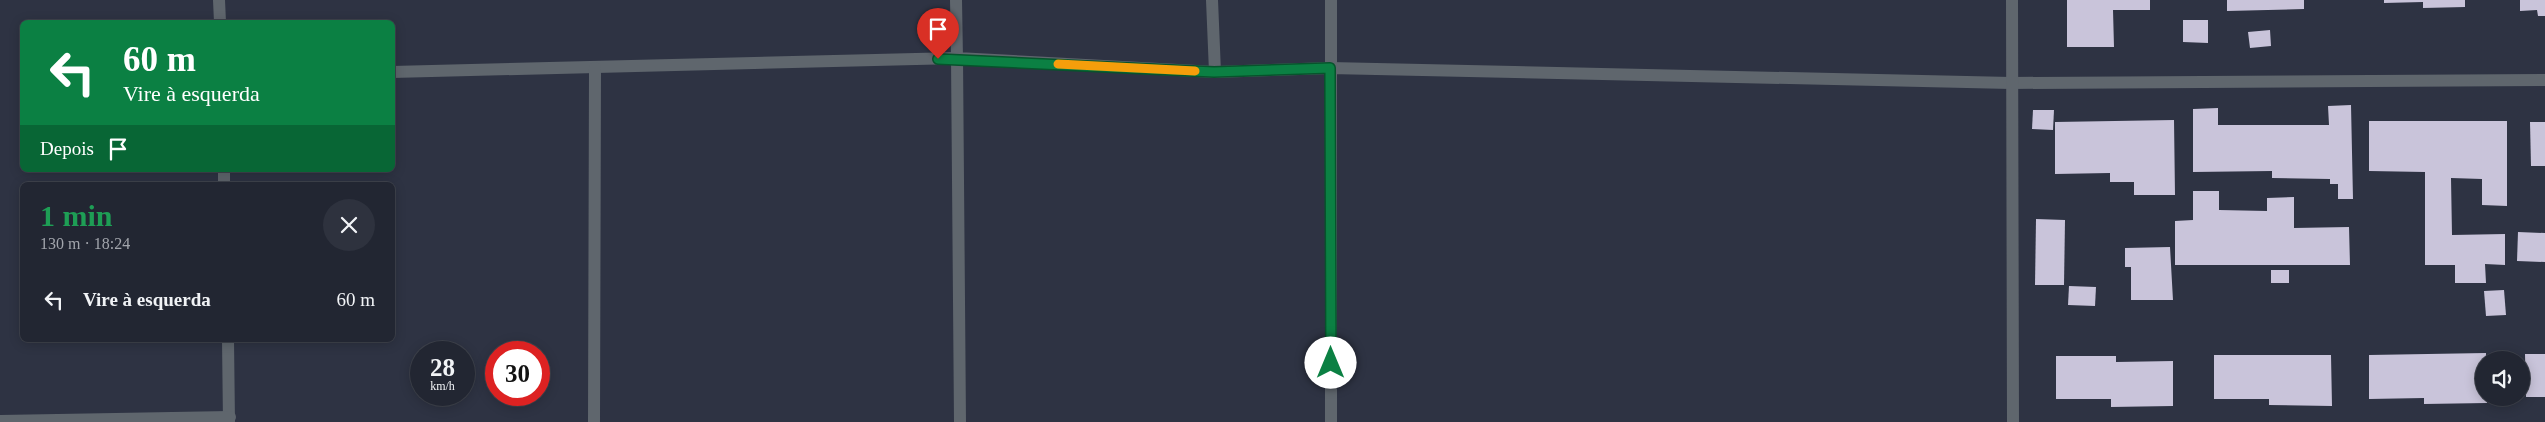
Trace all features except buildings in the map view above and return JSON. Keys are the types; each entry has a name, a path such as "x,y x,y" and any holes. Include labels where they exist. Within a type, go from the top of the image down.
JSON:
{"street":[{"path":"219,0 220,20"},
{"path":"956,0 960,422"},
{"path":"1212,0 1214,72"},
{"path":"1331,0 1331,422"},
{"path":"2012,0 2013,422"},
{"path":"395,72 958,58 1214,72 1330,68 2011,83 2545,80"},
{"path":"594,422 595,68"},
{"path":"0,421 229,419 228,342"}],"slow traffic":[{"path":"1058,64 1195,71"}],"route":[{"path":"938,59 958,58 1214,72 1330,68 1331,363"}]}
